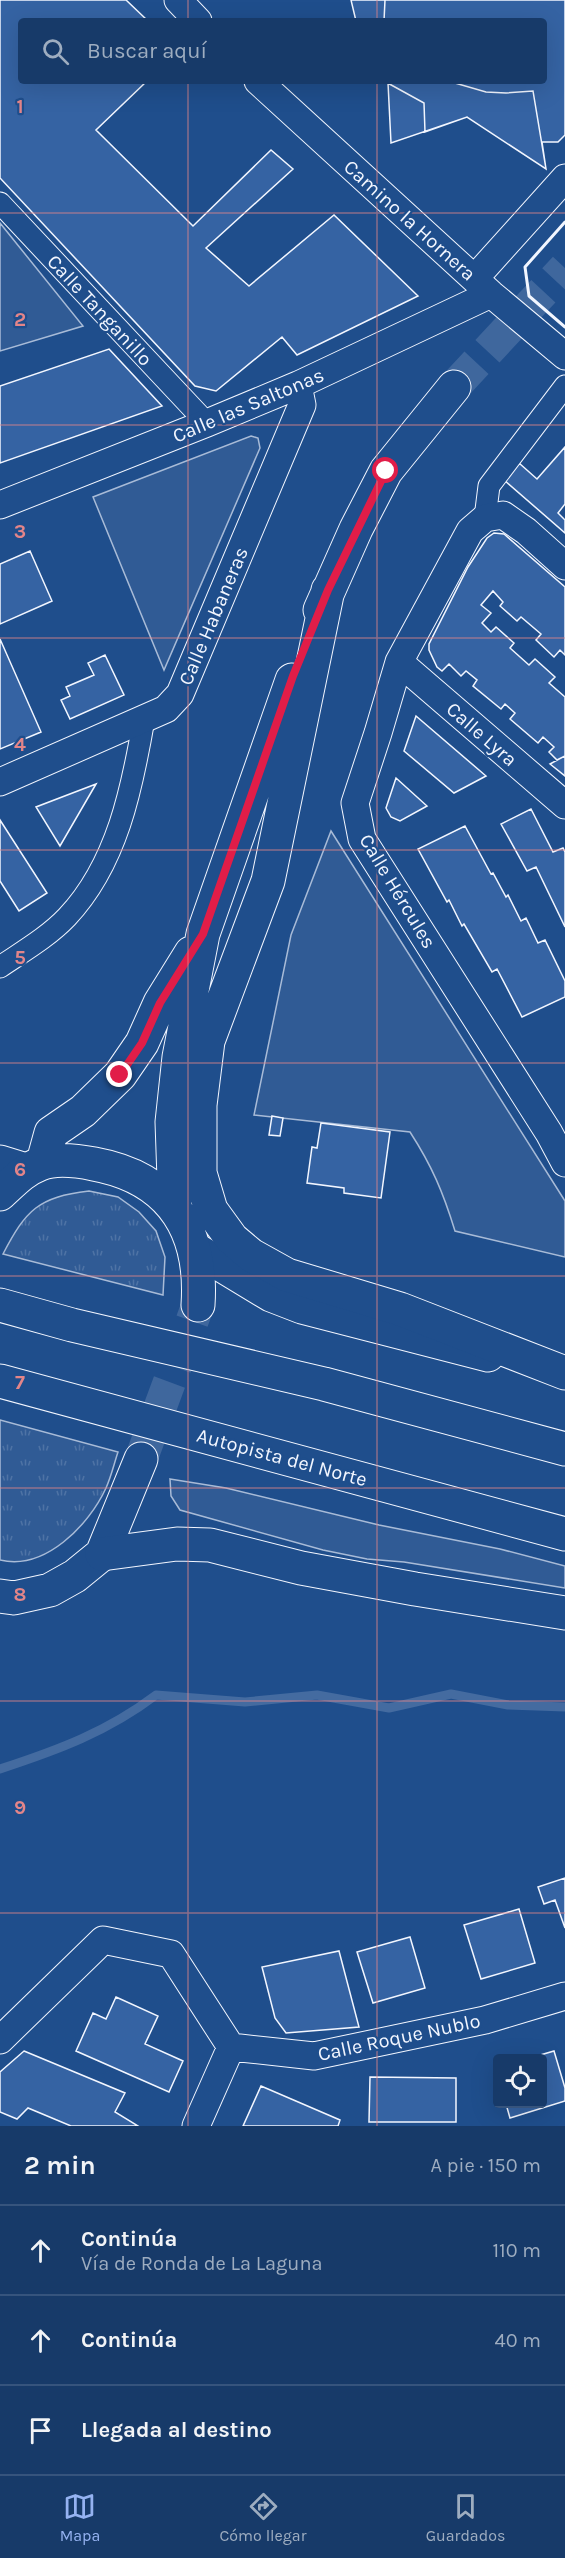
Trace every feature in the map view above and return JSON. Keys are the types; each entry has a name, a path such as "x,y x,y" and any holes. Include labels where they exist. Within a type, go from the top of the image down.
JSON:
{"main road":[{"path":"175,1208 172,1122 179,1057 203,934 293,676 328,590 386,471 454,387"},
{"path":"328,590 268,881 208,1041 200,1105 200,1173 208,1201 211,1210 232,1239 251,1255 287,1275 400,1309 565,1374"},
{"path":"0,1194 51,1133 83,1111 120,1075 137,1051 160,1003 203,934"},
{"path":"23,1165 80,1161 118,1168 149,1183 181,1215 195,1249 200,1282 198,1305"},
{"path":"195,1249 271,1295 302,1307 565,1374"},
{"path":"0,1305 72,1325 324,1384 565,1449"},
{"name":"Autopista del Norte","path":"0,1381 565,1534"},
{"path":"0,1596 14,1598 50,1590 75,1576 102,1554 141,1460"},
{"path":"102,1554 177,1544 210,1545 301,1568 565,1613"}],"street":[{"path":"178,0 195,18"},
{"name":"Camino la Hornera","path":"261,84 483,286 565,356"},
{"path":"483,286 565,178"},
{"name":"Calle Tanganillo","path":"0,203 200,416"},
{"name":"Calle las Saltonas","path":"0,505 207,423 298,384 483,286"},
{"name":"Calle Habaneras","path":"0,782 166,709 180,694 302,405 298,384"},
{"path":"565,386 489,486 484,518 502,515 526,531 565,567"},
{"name":"Calle Hércules","path":"484,518 470,531 399,662 355,803 362,839 477,1017 557,1129 565,1163"},
{"name":"Calle Lyra","path":"399,662 565,805"},
{"path":"0,966 66,918 94,880 125,812 144,719"},
{"path":"0,2040 103,1940 171,1954 231,2047 196,2126"},
{"name":"Calle Roque Nublo","path":"231,2047 314,2056 485,2019 565,1996"}],"green space":[{"path":"0,223 83,326 0,351"},
{"path":"251,436 258,438 260,448 164,670 93,497"},
{"path":"331,831 565,1201 565,1257 455,1231 436,1180 410,1132 254,1115 291,935"},
{"path":"89,1191 118,1197 139,1212 156,1231 165,1257 163,1295 3,1254 19,1226 36,1208 57,1197"},
{"path":"0,1420 118,1452 106,1488 89,1516 77,1530 49,1552 33,1559 17,1562 0,1560"},
{"path":"170,1479 226,1488 379,1525 500,1549 565,1566 565,1588 404,1562 367,1559 323,1550 180,1510 171,1496"}],"building":[{"path":"0,0 126,0 145,18 18,18 18,84 144,84 96,130 193,226 271,150 293,169 206,248 249,286 334,215 418,296 297,355 282,337 216,391 195,386 0,178"},
{"path":"351,0 565,0 565,135 558,142 542,142 546,169 467,117 391,143 388,84 547,84 547,18 355,18"},
{"path":"351,0 385,0 384,18 355,18"},
{"path":"389,84 458,84 486,92 533,91 546,169 467,117 425,132 424,103"},
{"path":"109,349 162,406 0,463 0,386"},
{"path":"565,447 565,504 558,513 565,520 565,533 504,480 519,463 537,479"},
{"path":"494,533 504,534 565,587 565,655 560,650 554,657 536,640 541,634 521,617 517,621 500,606 503,602 493,591 481,605 491,613 482,623 491,632 496,627 514,643 510,648 529,665 535,659 555,677 549,683 565,697 565,756 557,760 549,752 554,747 543,737 538,743 510,719 515,713 505,704 501,709 473,686 477,680 466,671 461,676 449,664 442,671 437,667 429,650 429,644 468,567 487,538"},
{"path":"30,551 52,601 0,624 0,564"},
{"path":"0,639 41,732 0,749"},
{"path":"105,655 124,695 70,719 61,700 70,696 66,687 94,675 88,663"},
{"path":"416,716 486,776 454,793 404,751"},
{"path":"565,756 565,776 550,764"},
{"path":"396,778 427,806 400,821 391,817 386,808"},
{"path":"96,784 60,846 36,807"},
{"path":"531,809 553,852 563,848 565,852 565,927 536,867 527,871 501,824"},
{"path":"0,820 47,893 19,911 0,881"},
{"path":"465,826 491,874 493,873 506,897 508,895 521,921 526,918 538,943 545,940 565,981 565,997 522,1017 497,969 492,972 464,924 462,926 449,900 447,902 418,849"},
{"path":"272,1116 283,1118 280,1136 269,1135"},
{"path":"321,1123 390,1132 381,1198 344,1193 344,1188 307,1183 312,1147 317,1148"},
{"path":"565,1878 565,1928 555,1900 544,1904 538,1887"},
{"path":"519,1909 535,1963 481,1979 464,1925"},
{"path":"410,1937 425,1988 373,2003 357,1952"},
{"path":"339,1951 359,2027 286,2033 275,2018 262,1967"},
{"path":"116,1997 158,2016 145,2044 183,2061 169,2092 76,2051 93,2013 106,2019"},
{"path":"24,2051 125,2093 115,2112 138,2126 71,2126 28,2108 17,2119 0,2112 0,2072"},
{"path":"554,2051 565,2088 565,2101 547,2107 547,2054 544,2054"},
{"path":"370,2077 456,2078 456,2122 369,2122"},
{"path":"261,2086 340,2120 338,2126 243,2126"},
{"path":"507,2108 542,2108 510,2118"}],"waterway":[{"path":"0,1769 42,1755 100,1730 156,1695 245,1702 317,1695 389,1708 451,1694 508,1705 565,1707"}],"tunnel":[{"path":"454,387 565,268"},
{"path":"141,1459 198,1305"}],"wall":[{"path":"565,222 525,267 529,296 565,327"}],"route":[{"path":"120,1075 142,1043 160,1003 203,934 293,676 328,590 386,471"}]}
